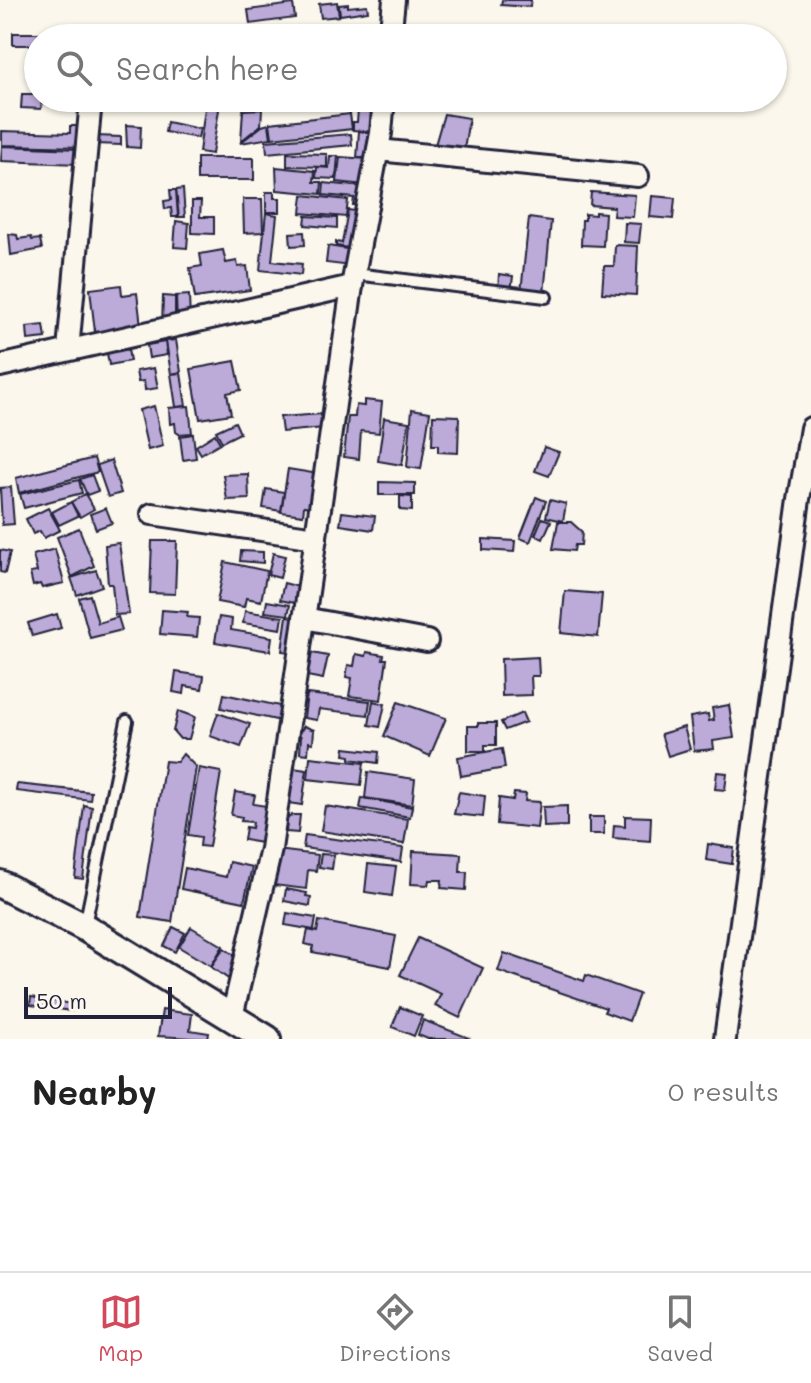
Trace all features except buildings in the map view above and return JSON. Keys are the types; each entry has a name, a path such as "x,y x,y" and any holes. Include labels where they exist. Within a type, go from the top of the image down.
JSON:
{"street":[{"path":"391,24 394,0"},
{"path":"68,350 90,112"},
{"path":"232,1017 271,849 353,280 382,112"},
{"path":"378,150 638,176"},
{"path":"0,366 353,280"},
{"path":"725,1039 811,428"},
{"path":"152,514 316,538"},
{"path":"304,618 427,641"},
{"path":"0,884 84,927 267,1039"}],"lane":[{"path":"353,280 546,297"},
{"path":"84,927 127,721"}]}
